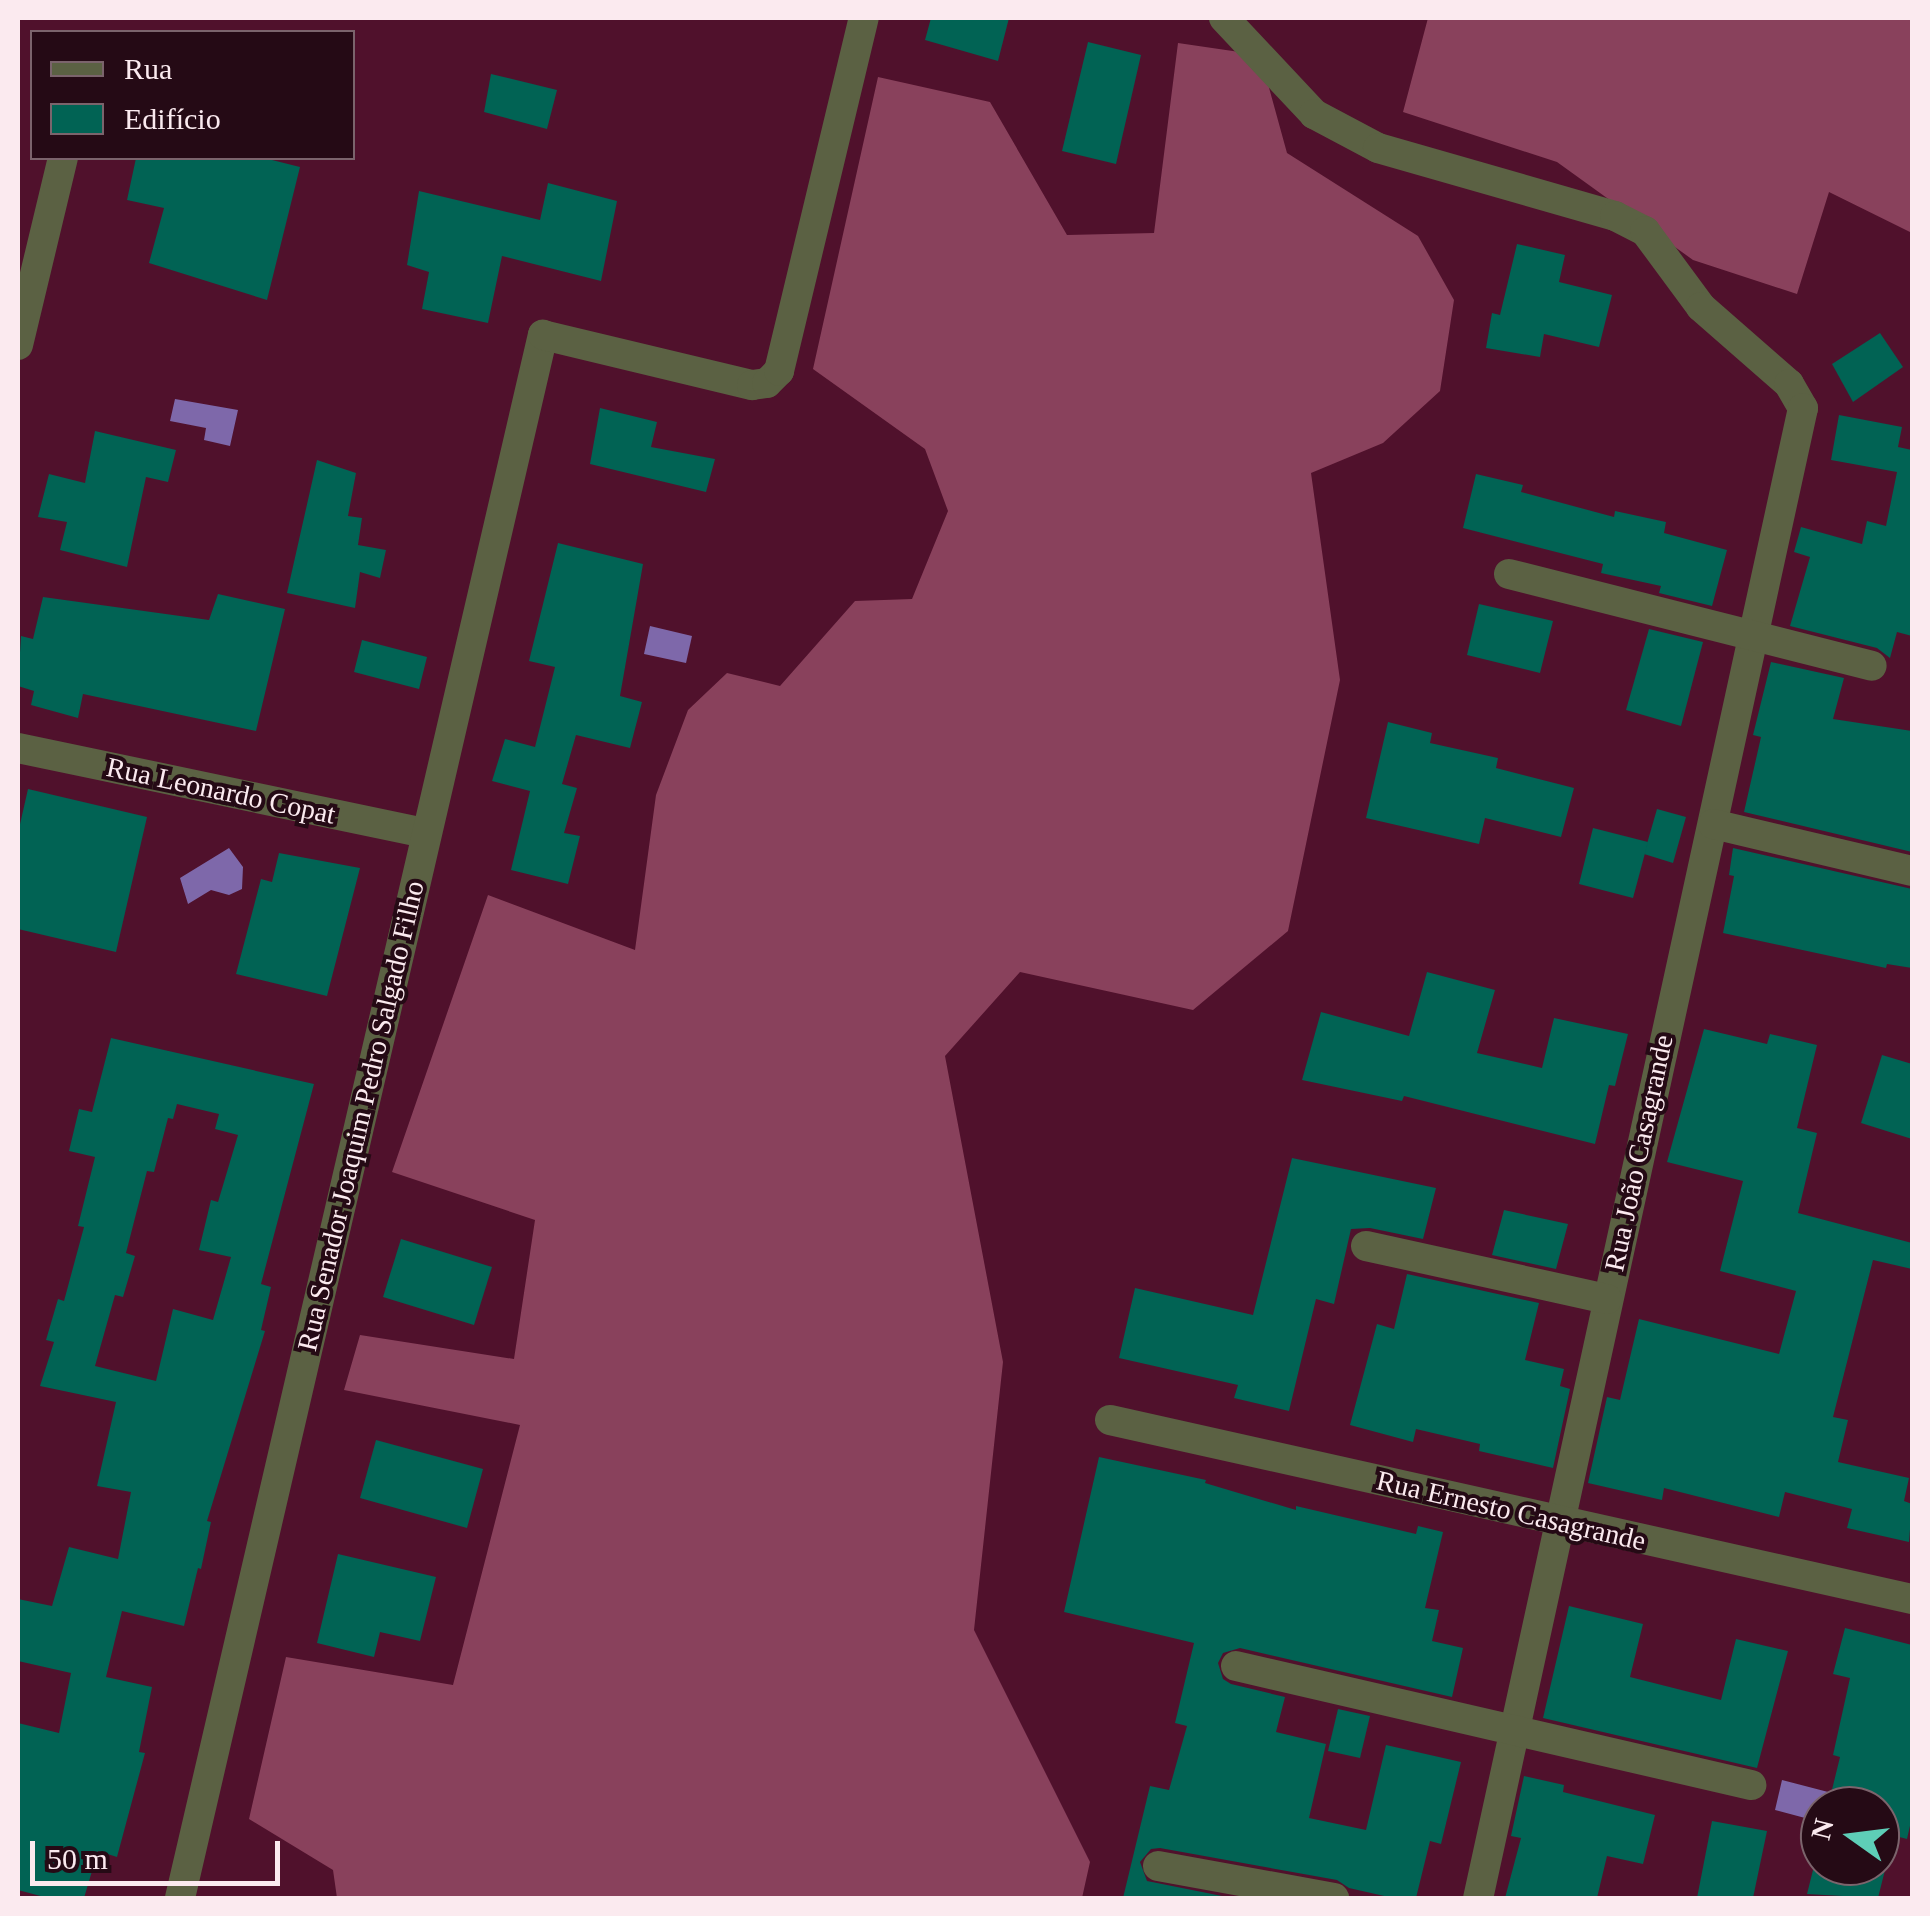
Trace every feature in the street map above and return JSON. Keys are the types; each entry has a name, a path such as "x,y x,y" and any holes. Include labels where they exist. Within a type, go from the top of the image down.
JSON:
{"street":[{"name":"Rua Senador Joaquim Pedro Salgado Filho","path":"180,1898 543,334 752,384 766,383 779,371 864,18"},
{"name":"Rua João Casagrande","path":"1224,18 1314,114 1378,148 1615,216 1644,231 1701,307 1789,384 1803,408 1511,1731 1478,1898"},
{"path":"18,345 64,160"},
{"path":"1509,574 1872,666"},
{"name":"Rua Leonardo Copat","path":"18,748 425,833"},
{"path":"1713,824 1912,871"},
{"path":"1366,1246 1607,1300"},
{"name":"Rua Ernesto Casagrande","path":"1110,1420 1558,1523 1912,1598"},
{"path":"1236,1666 1751,1785"},
{"path":"1158,1866 1334,1898"}],"shaded area":[{"path":"1428,18 1912,18 1912,233 1829,192 1797,294 1693,260 1557,162 1403,112"},
{"path":"1178,43 1260,55 1287,153 1418,236 1454,300 1440,391 1383,443 1311,473 1340,680 1288,931 1193,1010 1020,972 945,1056 1003,1362 974,1630 1090,1862 1082,1898 337,1898 333,1870 249,1819 286,1657 453,1685 520,1425 344,1390 360,1335 514,1359 535,1220 392,1172 488,895 635,950 656,795 688,710 727,673 780,686 855,601 912,599 948,511 925,449 813,369 878,77 990,102 1067,235 1154,233"},
{"path":"175,399 238,410 230,446 204,440 206,428 170,421"},
{"path":"650,626 692,636 686,663 644,654"},
{"path":"229,848 243,867 242,889 229,895 211,890 188,904 180,878"},
{"path":"1782,1780 1805,1786 1800,1786 1800,1817 1775,1810"}],"building":[{"path":"931,18 1009,18 998,61 925,40"},
{"path":"1088,42 1141,55 1116,164 1062,151"},
{"path":"491,74 557,90 547,129 484,112"},
{"path":"136,160 272,160 300,167 267,300 149,263 164,208 127,200"},
{"path":"548,183 617,201 601,281 502,256 488,323 422,309 429,272 407,265 419,191 540,220"},
{"path":"1517,244 1565,255 1559,282 1612,295 1599,347 1544,334 1540,357 1486,348 1492,313 1500,315"},
{"path":"1880,333 1903,367 1853,402 1832,364"},
{"path":"600,408 657,422 651,447 715,459 706,492 590,464"},
{"path":"1839,415 1902,427 1898,447 1912,450 1912,636 1897,632 1890,658 1877,648 1790,626 1810,557 1794,552 1801,527 1862,544 1867,521 1886,526 1897,472 1831,460"},
{"path":"95,431 176,450 168,482 146,477 127,567 60,550 67,522 38,517 49,474 85,483"},
{"path":"317,460 356,473 348,516 362,518 358,545 386,550 380,578 360,572 355,608 287,593"},
{"path":"1476,474 1523,485 1521,492 1614,517 1615,511 1666,522 1664,533 1727,550 1712,606 1659,593 1661,586 1601,573 1603,564 1463,528"},
{"path":"558,543 643,564 620,696 642,702 630,748 576,735 562,784 577,788 564,833 580,836 568,884 511,870 530,791 492,781 505,739 535,747 555,667 529,661"},
{"path":"218,594 285,609 256,731 83,694 78,718 31,705 34,691 18,686 21,636 33,639 43,597 209,620"},
{"path":"1479,604 1553,621 1540,673 1467,655"},
{"path":"1649,629 1703,642 1681,726 1626,710"},
{"path":"362,640 427,657 419,689 354,672"},
{"path":"1771,662 1844,678 1833,719 1912,731 1912,852 1744,812 1761,737 1753,735"},
{"path":"1388,722 1432,733 1430,743 1498,758 1496,768 1574,788 1561,837 1485,818 1479,844 1366,818"},
{"path":"28,789 147,817 116,952 18,929 18,833"},
{"path":"1657,809 1686,817 1673,863 1644,854"},
{"path":"1593,828 1648,842 1633,898 1579,884"},
{"path":"1733,848 1912,889 1912,968 1887,964 1886,968 1723,933 1734,876 1729,875"},
{"path":"279,853 360,868 327,996 236,974 261,879 272,882"},
{"path":"1427,972 1495,990 1477,1053 1542,1068 1554,1018 1628,1034 1615,1086 1609,1085 1595,1144 1404,1096 1402,1101 1302,1080 1321,1012 1409,1036"},
{"path":"1704,1029 1767,1044 1770,1034 1817,1045 1797,1128 1817,1133 1798,1213 1912,1243 1912,1269 1873,1260 1833,1417 1848,1420 1838,1462 1909,1478 1904,1501 1912,1504 1909,1542 1847,1528 1852,1509 1785,1492 1779,1517 1664,1488 1662,1500 1588,1483 1607,1397 1620,1400 1639,1319 1779,1354 1796,1291 1720,1271 1743,1181 1667,1162"},
{"path":"111,1038 314,1084 261,1284 271,1287 261,1330 265,1331 207,1521 211,1522 201,1569 198,1568 184,1626 122,1611 106,1677 152,1687 139,1752 145,1753 117,1857 98,1851 84,1898 48,1898 18,1890 18,1723 59,1733 71,1673 18,1661 18,1599 52,1606 69,1547 118,1559 131,1492 97,1486 116,1402 40,1386 54,1342 46,1340 58,1299 64,1301 84,1227 78,1226 95,1157 69,1151 79,1109 92,1112","holes":["177,1104 219,1114 215,1129 238,1135 218,1202 211,1200 199,1250 231,1257 213,1320 173,1309 156,1381 95,1366 115,1295 123,1297 135,1256 126,1253 147,1171 154,1172 168,1118 173,1119"]},
{"path":"1882,1055 1912,1064 1912,1139 1861,1123"},
{"path":"1292,1158 1436,1188 1423,1239 1370,1228 1351,1229 1334,1304 1316,1299 1289,1411 1234,1398 1238,1385 1119,1358 1135,1288 1253,1315"},
{"path":"1504,1210 1568,1224 1556,1269 1492,1255"},
{"path":"401,1239 492,1267 474,1325 383,1297"},
{"path":"1407,1274 1539,1303 1525,1360 1564,1369 1560,1386 1570,1389 1553,1468 1479,1451 1480,1444 1416,1429 1413,1442 1350,1425 1377,1324 1394,1329"},
{"path":"376,1440 483,1469 467,1528 360,1498"},
{"path":"1099,1457 1206,1480 1205,1483 1296,1510 1296,1506 1416,1534 1418,1526 1443,1532 1425,1608 1439,1610 1432,1641 1463,1648 1452,1697 1240,1648 1223,1653 1218,1663 1223,1679 1231,1684 1285,1697 1276,1732 1326,1744 1309,1818 1366,1830 1386,1745 1461,1762 1441,1844 1430,1841 1416,1898 1393,1898 1349,1888 1337,1880 1160,1848 1151,1849 1140,1862 1147,1881 1232,1898 1123,1898 1150,1786 1169,1790 1187,1726 1175,1723 1194,1643 1064,1612"},
{"path":"338,1554 436,1577 420,1641 380,1632 374,1657 317,1643"},
{"path":"1569,1606 1643,1624 1630,1677 1721,1700 1736,1639 1788,1651 1757,1768 1543,1718"},
{"path":"1845,1628 1912,1645 1912,1817 1907,1839 1900,1837 1900,1786 1833,1786 1840,1757 1833,1755 1850,1678 1833,1674"},
{"path":"1338,1709 1370,1716 1360,1758 1328,1751"},
{"path":"1524,1776 1564,1785 1563,1792 1655,1815 1643,1864 1607,1856 1597,1898 1505,1898 1521,1838 1511,1836"},
{"path":"1712,1821 1767,1831 1753,1898 1697,1898"},
{"path":"1809,1886 1881,1886 1878,1898 1807,1894"}]}
